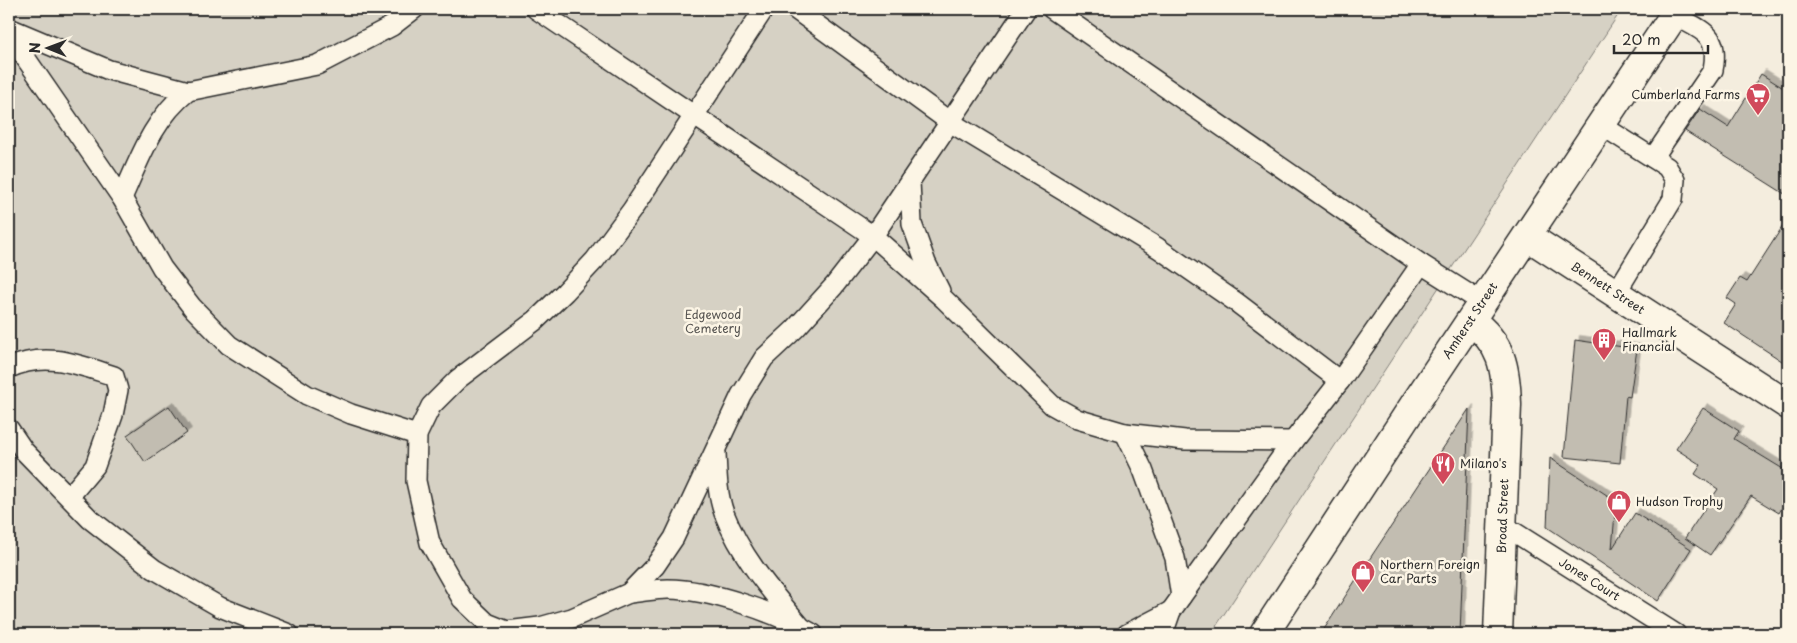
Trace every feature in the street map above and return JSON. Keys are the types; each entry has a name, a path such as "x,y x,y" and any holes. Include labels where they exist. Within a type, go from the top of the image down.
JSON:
{"main road":[{"name":"Amherst Street","path":"1264,634 1676,12"},
{"name":"Bennett Street","path":"1527,236 1788,406"},
{"name":"Broad Street","path":"1477,312 1482,328 1492,339 1499,353 1506,381 1507,405 1498,634"}],"lane":[{"path":"9,28 109,70 188,91 317,65 392,26 414,9"},
{"path":"536,9 873,236 944,299 1052,405 1077,419 1125,433 1185,440 1292,441"},
{"path":"764,9 632,210 595,260 536,320 458,379 431,406 417,435 416,481 430,543 462,599 486,623 507,632 540,627 572,618 629,593 667,589 705,594 744,604 807,630"},
{"path":"795,9 950,122 1158,248 1236,302 1340,381"},
{"path":"629,593 655,566 674,538 741,395 764,358 795,329 834,286 873,236 1026,9"},
{"path":"1052,9 1421,264 1477,312"},
{"path":"1653,158 1713,70 1715,58 1714,44 1707,34 1676,12"},
{"path":"9,34 122,198 162,268 192,307 229,344 306,395 351,414 417,435"},
{"path":"122,198 153,130 176,101 188,91"},
{"path":"1601,125 1667,167 1675,180 1673,199 1616,293"},
{"path":"910,181 912,224 926,262 944,299"},
{"path":"1163,634 1176,604 1292,441 1340,381 1421,264"},
{"path":"9,368 44,358 72,362 114,376 118,390 113,415 95,466 69,497"},
{"path":"9,429 24,451 90,519 154,570 220,607 288,634"},
{"path":"1125,433 1143,470 1175,558 1176,604"},
{"path":"716,450 717,482 722,505 737,541 757,575 807,630"},
{"name":"Jones Court","path":"1503,524 1676,634"},
{"path":"1127,634 1176,604"}],"green space":[{"name":"Edgewood Cemetery","path":"9,9 1622,9 1211,634 9,634"}],"building":[{"path":"1761,74 1788,91 1788,196 1685,131 1700,109 1728,127"},
{"path":"1788,218 1788,365 1724,323 1736,304 1727,298 1740,278 1747,282"},
{"path":"1575,340 1637,349 1630,397 1626,396 1620,463 1564,457"},
{"path":"169,406 187,433 145,462 127,435"},
{"path":"1703,408 1739,431 1734,439 1788,472 1788,498 1779,513 1751,496 1710,555 1685,538 1718,489 1695,474 1701,465 1676,449"},
{"path":"1469,409 1460,634 1321,634 1357,578"},
{"path":"1550,458 1616,501 1612,549 1635,513 1691,549 1658,601 1547,527"}],"place":[{"name":"Cumberland Farms","path":"1758,116"},
{"name":"Hallmark Financial","path":"1604,361"},
{"name":"Milano's","path":"1443,485"},
{"name":"Hudson Trophy","path":"1619,523"},
{"name":"Northern Foreign Car Parts","path":"1363,593"}]}
